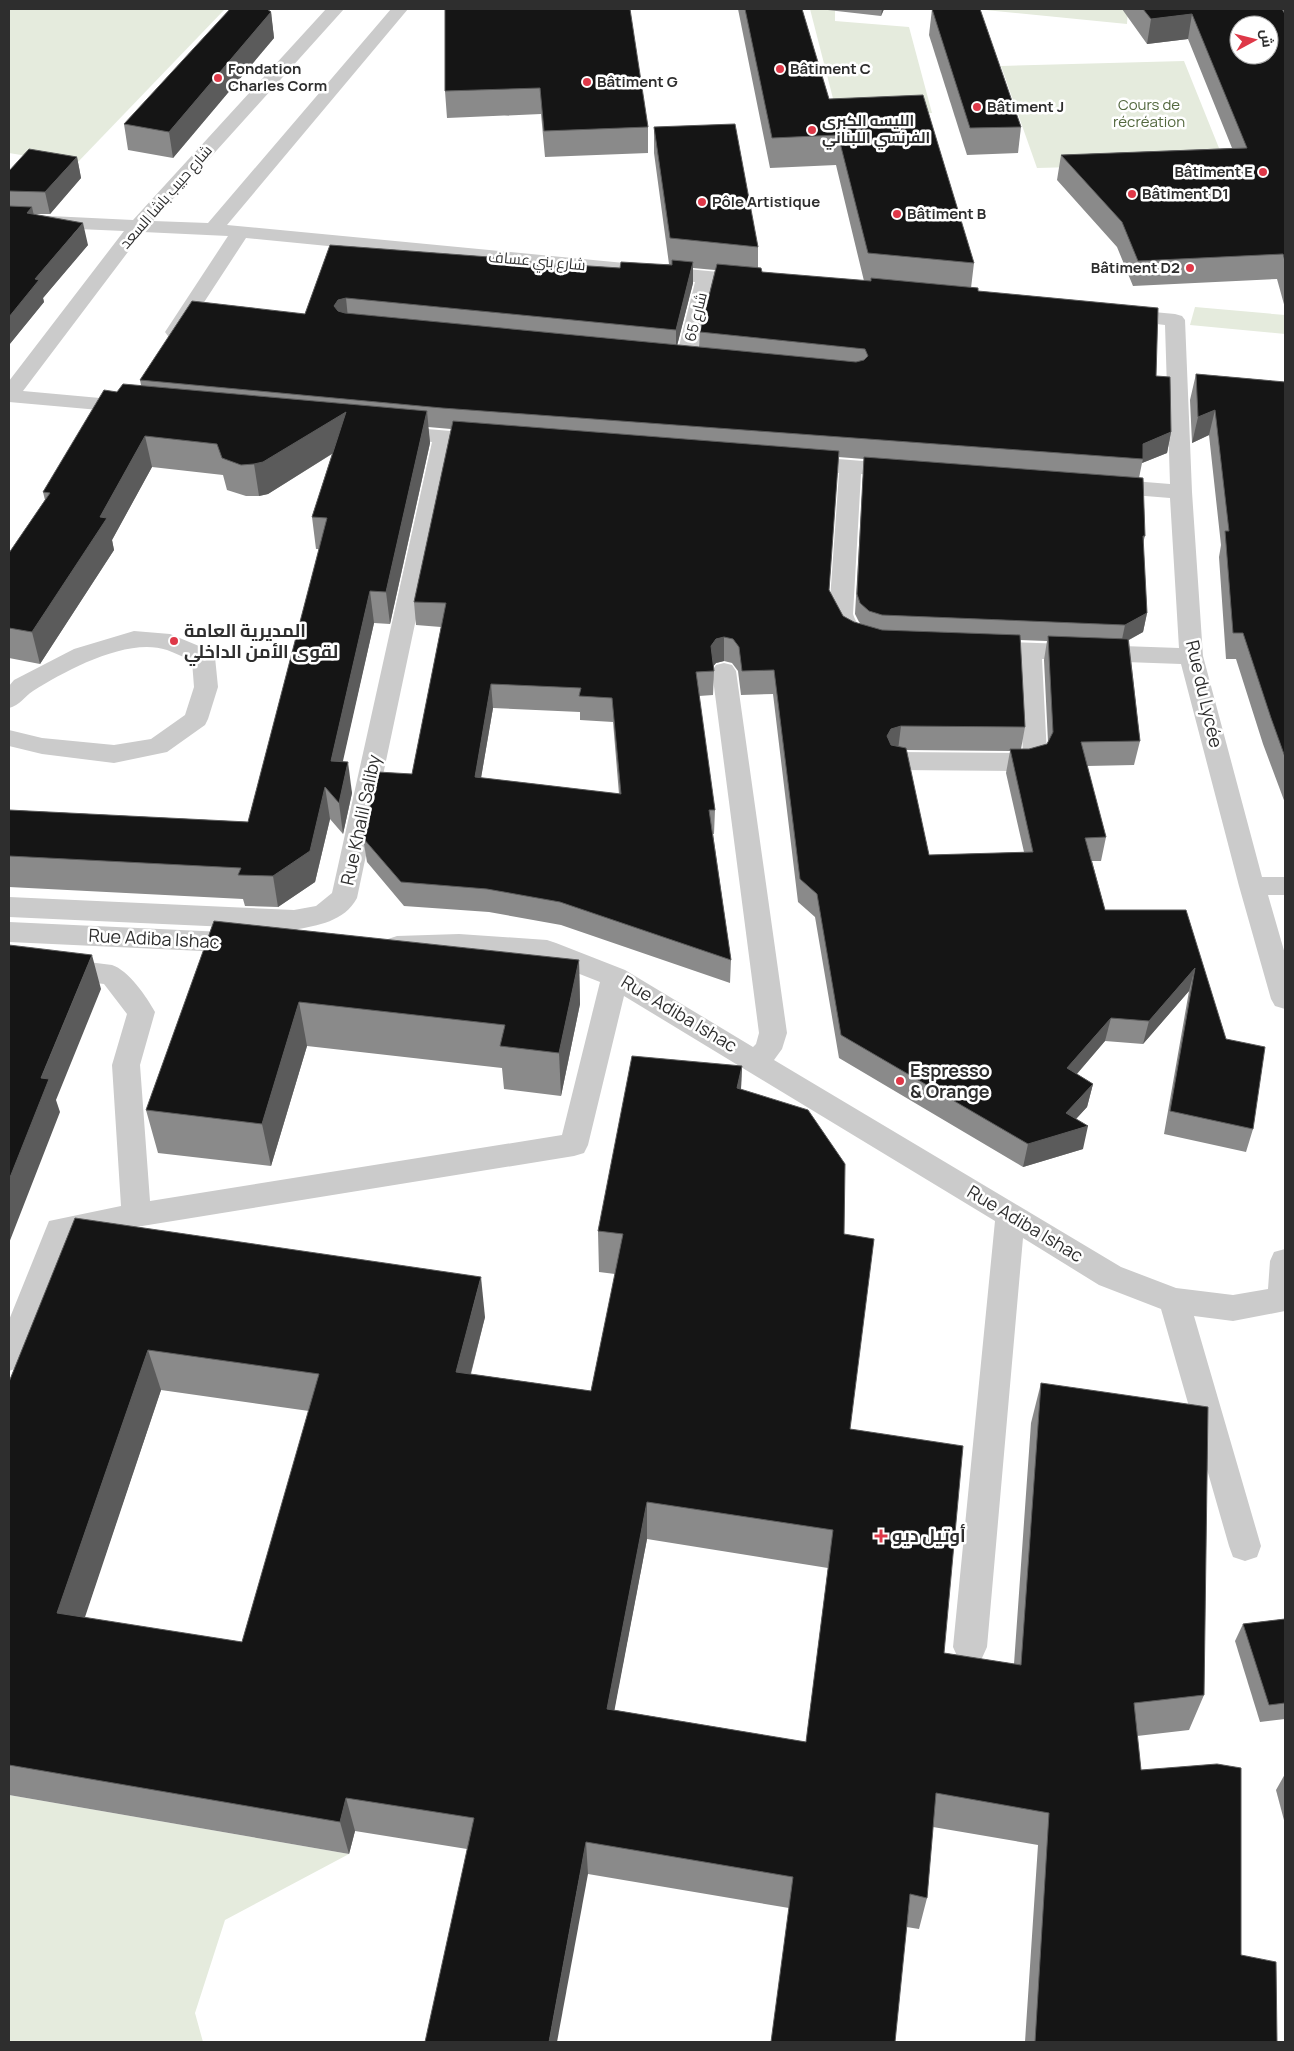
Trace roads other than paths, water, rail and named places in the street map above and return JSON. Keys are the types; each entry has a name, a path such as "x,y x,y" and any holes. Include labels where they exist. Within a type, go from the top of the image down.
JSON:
{"street":[{"name":"شارع حبيب باشا السعد","path":"9,395 137,226 335,9"},
{"path":"213,230 400,9"},
{"name":"شارع بني عساف","path":"9,220 213,230 765,282"},
{"path":"163,350 240,233"},
{"name":"شارع 65","path":"685,358 706,277"},
{"name":"Rue du Lycée","path":"1107,314 1175,320 1181,492 1191,656 1252,886 1285,999"},
{"path":"9,395 132,399 157,410"},
{"path":"374,430 500,441"},
{"name":"Rue Khalil Saliby","path":"9,907 294,920 324,914 344,898 444,436"},
{"path":"782,462 918,472"},
{"path":"850,467 841,614 844,625 850,633 860,640 880,644"},
{"path":"1084,484 1181,492"},
{"path":"9,700 23,686 82,655 134,639 170,642 203,657 206,687 196,719 158,746 114,754 42,746 9,738"},
{"path":"964,648 1191,656"},
{"path":"898,762 1025,762 1033,760 1030,651"},
{"path":"724,671 773,1033 768,1049 756,1060"},
{"path":"1252,886 1285,886"},
{"name":"Rue Adiba Ishac","path":"9,932 274,944"},
{"name":"Rue Adiba Ishac","path":"372,946 459,944 547,950 615,977 756,1060 1110,1276 1174,1301 1233,1308 1284,1298"},
{"path":"9,962 112,975 141,1012 126,1065 136,1215"},
{"path":"9,1358 60,1230 136,1215 574,1145 615,977"},
{"path":"970,1647 1010,1214"},
{"path":"1284,1298 1285,1261"},
{"path":"1174,1301 1246,1546"}],"place":[{"name":"Bâtiment C","path":"780,69"},
{"name":"Fondation Charles Corm","path":"218,78"},
{"name":"Bâtiment G","path":"587,82"},
{"name":"Bâtiment J","path":"977,107"},
{"name":"الليسه الكبرى الفرنسي اللبناني","path":"812,130"},
{"name":"Bâtiment E","path":"1263,172"},
{"name":"Bâtiment D1","path":"1132,194"},
{"name":"Pôle Artistique","path":"702,202"},
{"name":"Bâtiment B","path":"897,214"},
{"name":"Bâtiment D2","path":"1190,268"},
{"name":"المديرية العامة لقوى الأمن الداخلي","path":"174,641"},
{"name":"Espresso & Orange","path":"900,1081"},
{"name":"أوتيل ديو","path":"881,1536"}],"park label":[{"name":"Cours de récréation","path":"1149,114"}]}
